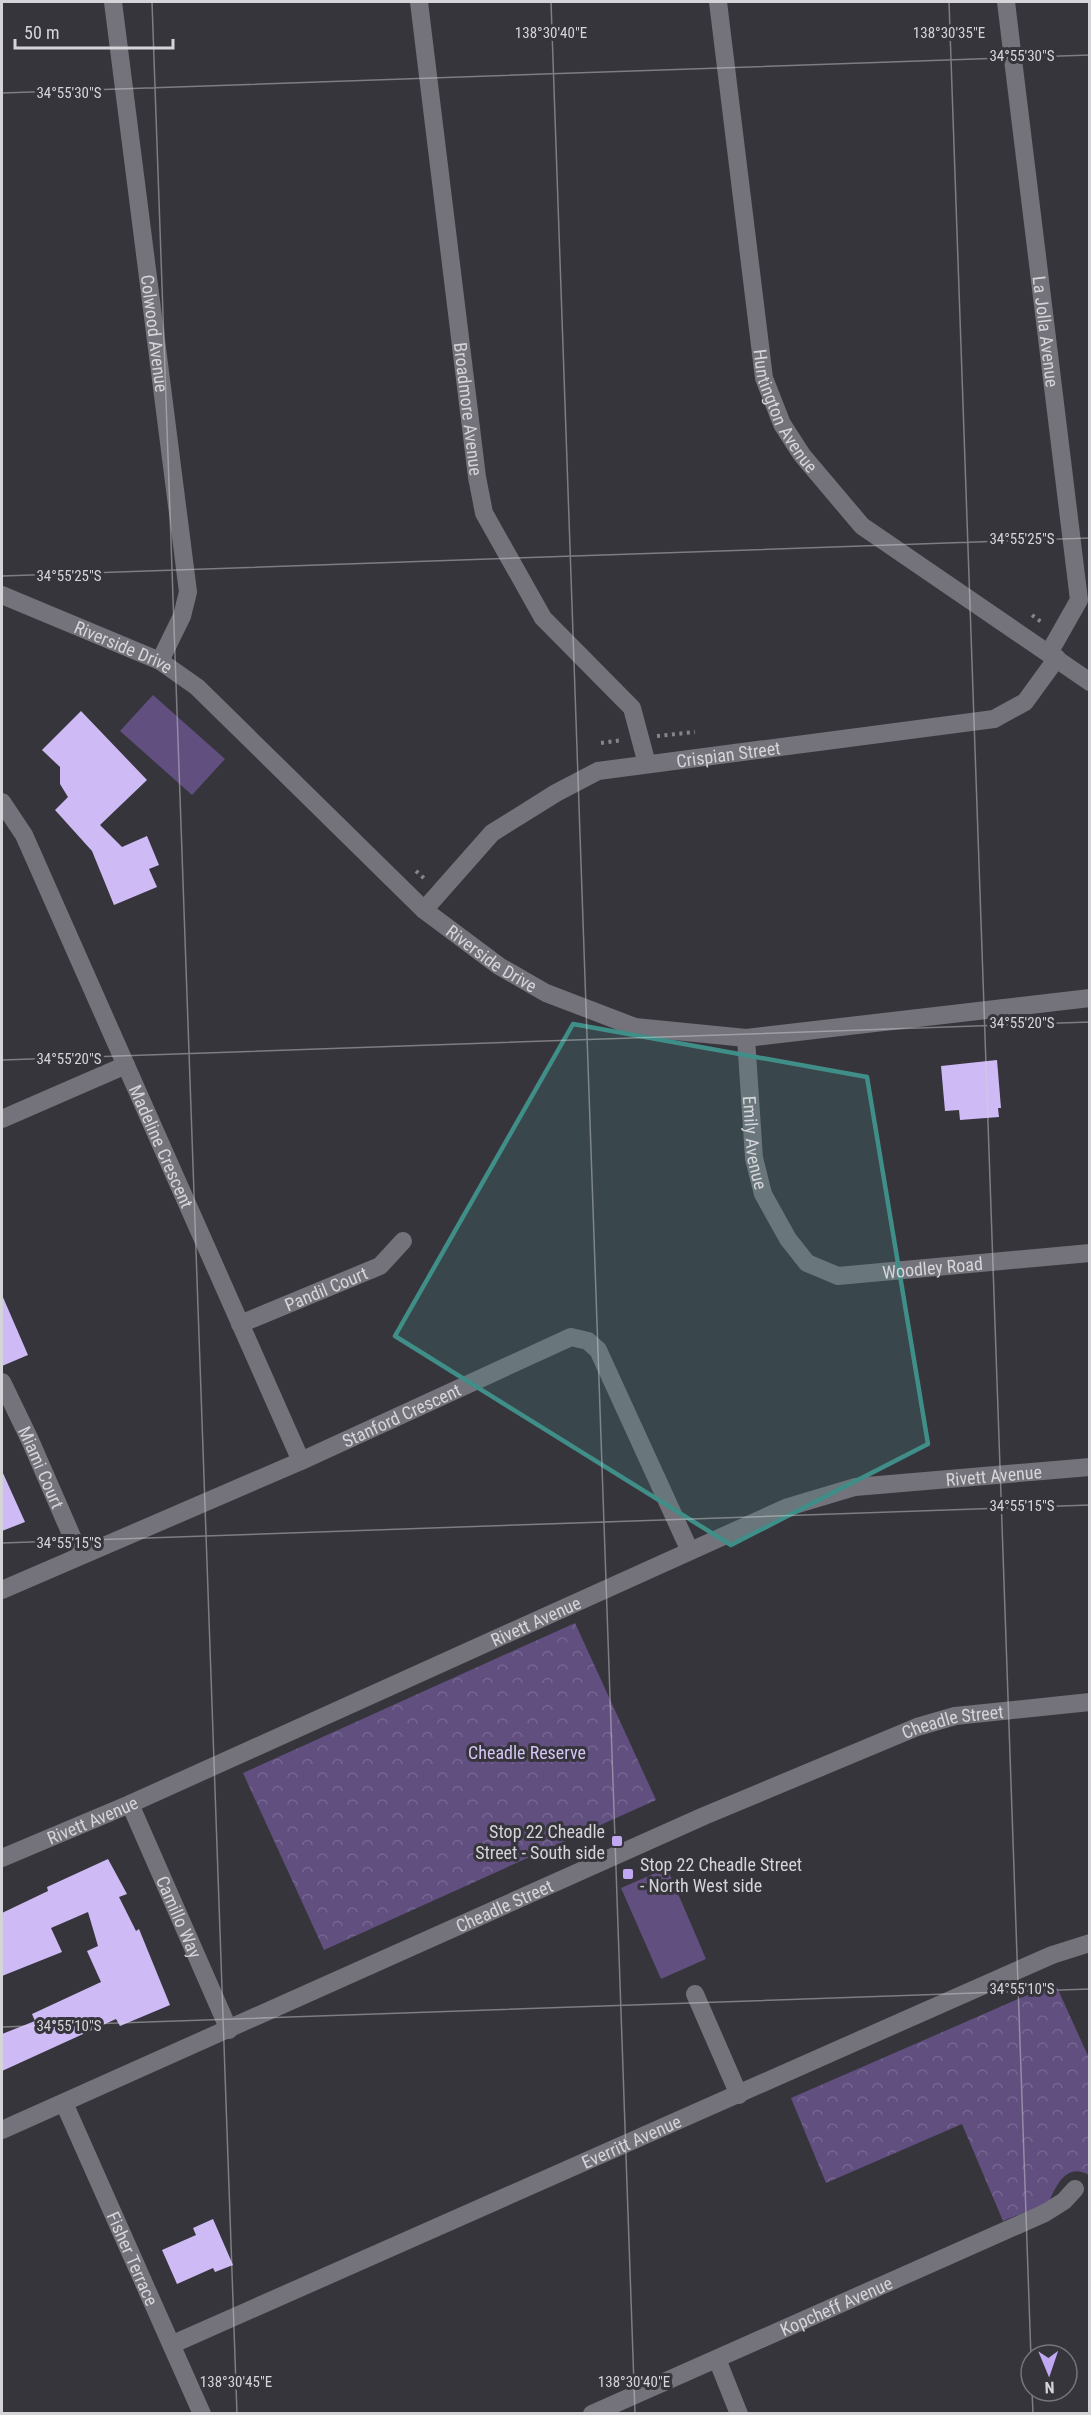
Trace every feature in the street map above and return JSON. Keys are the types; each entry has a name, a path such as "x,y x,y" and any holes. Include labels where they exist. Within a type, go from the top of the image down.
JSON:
{"street":[{"name":"Colwood Avenue","path":"113,2 188,592 182,616 160,661"},
{"name":"Broadmore Avenue","path":"419,2 477,477 484,513 543,618 632,708 647,764"},
{"name":"Huntington Avenue","path":"718,2 764,378 782,424 802,455 862,526 1089,682"},
{"name":"La Jolla Avenue","path":"1006,2 1079,600 1053,656"},
{"name":"Riverside Drive","path":"2,595 160,661 197,687 424,910 499,966 546,993 634,1027 746,1038 1089,998"},
{"name":"Crispian Street","path":"424,910 492,833 556,793 598,771 994,719 1024,702 1053,656"},
{"name":"Madeline Crescent","path":"2,802 24,835 301,1461"},
{"name":"Emily Avenue","path":"746,1038 754,1158 763,1194 788,1239"},
{"path":"2,1119 126,1065"},
{"name":"Woodley Road","path":"788,1239 807,1263 838,1276 1089,1253"},
{"name":"Pandil Court","path":"240,1324 380,1266 404,1241"},
{"name":"Stanford Crescent","path":"2,1590 301,1461 571,1337 588,1341 598,1350 689,1549"},
{"name":"Miami Court","path":"2,1382 81,1555"},
{"name":"Rivett Avenue","path":"2,1858 130,1804 689,1549 788,1507 855,1487 1089,1467"},
{"name":"Cheadle Street","path":"2,2130 704,1816 917,1727 955,1716 1089,1702"},
{"name":"Camillo Way","path":"130,1804 229,2030"},
{"name":"Everritt Avenue","path":"173,2344 1052,1955 1089,1943"},
{"path":"695,1994 739,2095"},
{"name":"Fisher Terrace","path":"64,2103 173,2344 202,2414"},
{"name":"Kopcheff Avenue","path":"592,2414 1045,2213 1064,2201 1075,2189"},
{"path":"717,2360 739,2414"}],"highlighted area":[{"path":"573,1024 867,1077 928,1444 731,1545 395,1336"}],"green space":[{"path":"153,695 225,759 192,795 120,731"},
{"name":"Cheadle Reserve","path":"575,1623 656,1800 324,1950 243,1773"},
{"path":"667,1868 706,1959 661,1979 621,1888"},
{"path":"1055,1983 1089,2058 1089,2175 1074,2171 1069,2173 1063,2177 1049,2202 1003,2221 962,2124 826,2183 791,2098"}],"building":[{"path":"81,711 147,780 100,825 122,847 147,836 159,865 149,869 157,887 114,905 92,851 55,810 68,797 60,784 60,767 42,750"},
{"path":"997,1060 1001,1108 998,1108 999,1117 960,1120 959,1110 945,1111 941,1066"},
{"path":"2,1295 28,1355 2,1366"},
{"path":"2,1471 25,1522 2,1531"},
{"path":"108,1859 127,1894 119,1897 136,1931 139,1929 170,2005 120,2026 116,2019 2,2071 2,2034 35,2021 32,2014 101,1982 87,1951 98,1946 88,1912 51,1928 62,1952 2,1976 2,1913 48,1891 47,1887"},
{"path":"213,2219 233,2265 215,2272 213,2268 177,2284 162,2250 196,2235 193,2228"}],"place":[{"name":"Stop 22 Cheadle Street - South side","path":"617,1841"},
{"name":"Stop 22 Cheadle Street - North West side","path":"628,1874"}]}
